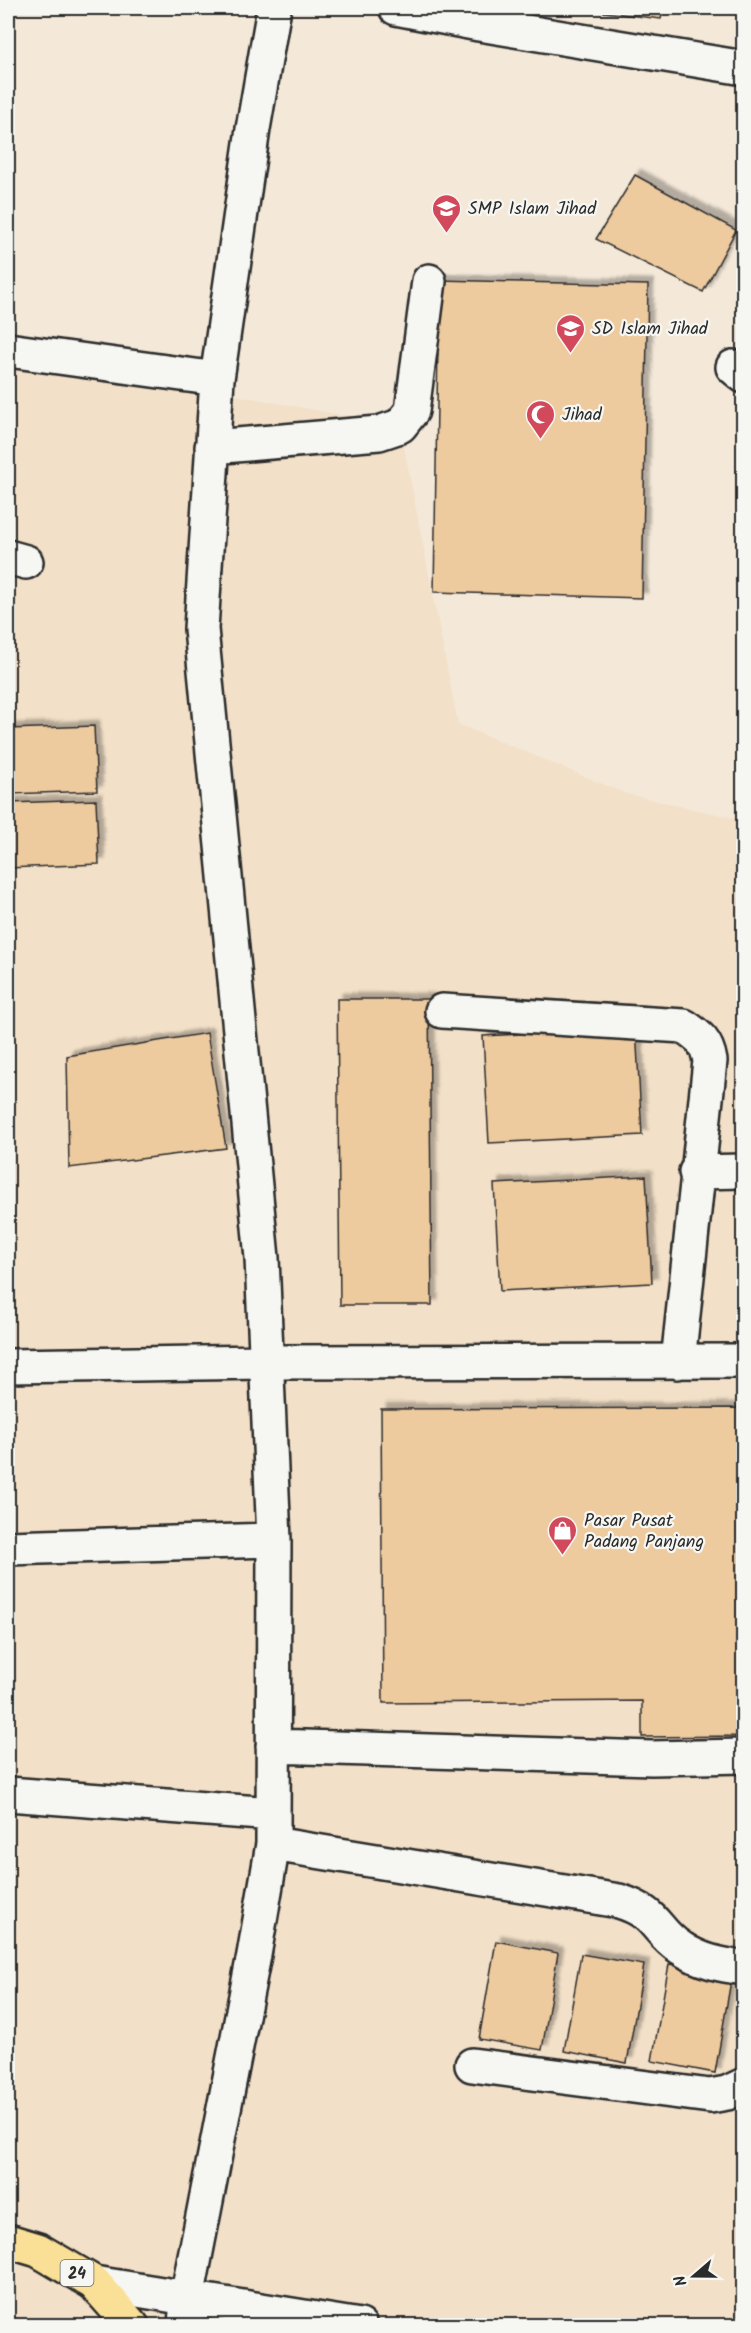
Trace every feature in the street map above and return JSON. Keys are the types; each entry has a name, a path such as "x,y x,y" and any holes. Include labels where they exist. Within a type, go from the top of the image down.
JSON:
{"highway":[{"name":"24","path":"8,2241 38,2250 94,2283 132,2325"}],"street":[{"path":"186,2312 254,1955 273,1829 274,1540 262,1258 201,629 217,379 253,129 274,8"},
{"path":"396,8 483,16 744,68"},
{"path":"212,447 380,433 400,426 412,411 429,281"},
{"path":"8,350 217,379"},
{"path":"442,1011 684,1026 701,1038 708,1049 710,1061 696,1172 678,1362"},
{"path":"696,1172 744,1171"},
{"path":"8,1366 267,1362 744,1361"},
{"path":"8,1548 274,1540"},
{"path":"273,1746 652,1758 744,1756"},
{"path":"8,1794 273,1829 619,1901 639,1907 679,1947 703,1959 744,1968"},
{"path":"472,2064 710,2096 727,2093 744,2085"},
{"path":"94,2283 186,2312 360,2325"}],"shaded area":[{"path":"8,352 400,426 458,724 627,794 743,820 743,2325 8,2325"}],"building":[{"path":"605,8 664,8 661,19 604,12"},
{"path":"635,175 736,230 703,292 596,239"},
{"name":"Jihad","path":"439,280 648,285 642,598 434,592"},
{"path":"94,726 97,791 8,794 8,729"},
{"path":"96,800 99,864 8,868 8,803"},
{"path":"337,999 429,999 432,1305 340,1305"},
{"path":"636,1028 642,1135 489,1143 483,1036"},
{"path":"207,1033 226,1148 69,1168 67,1056"},
{"path":"646,1176 652,1283 500,1291 494,1184"},
{"name":"Pasar Pusat Padang Panjang","path":"744,1408 744,1736 642,1737 642,1701 383,1703 381,1409"},
{"path":"496,1941 558,1953 542,2050 479,2039"},
{"path":"581,1954 644,1965 627,2063 564,2051"},
{"path":"669,1964 732,1975 715,2073 652,2061"}],"place":[{"name":"SMP Islam Jihad","path":"447,234"},
{"name":"SD Islam Jihad","path":"571,354"},
{"name":"Jihad","path":"541,440"},
{"name":"Pasar Pusat Padang Panjang","path":"563,1556"}]}
